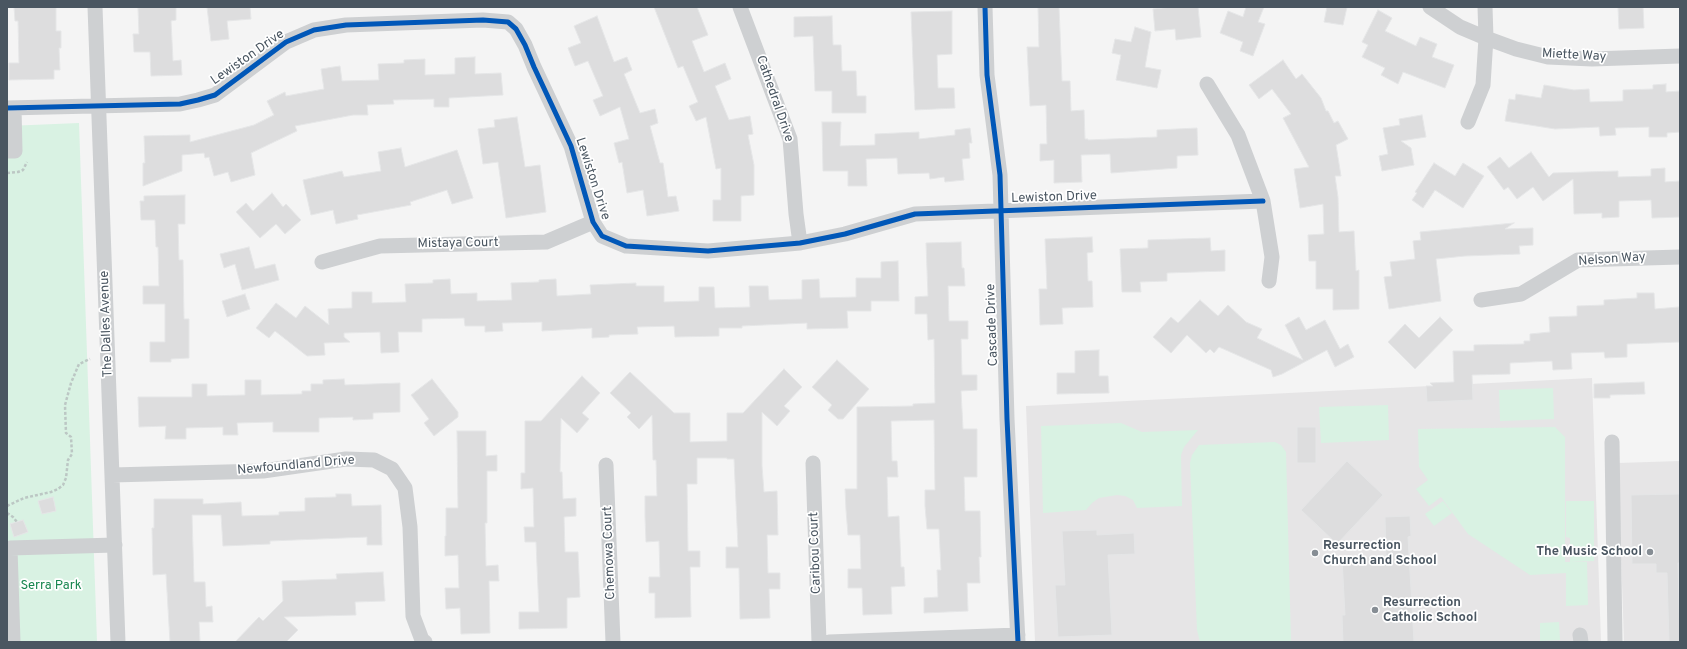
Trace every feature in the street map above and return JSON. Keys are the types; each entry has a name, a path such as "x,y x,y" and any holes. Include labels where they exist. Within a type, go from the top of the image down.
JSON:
{"street":[{"name":"The Dalles Avenue","path":"95,7 118,642"},
{"name":"Cathedral Drive","path":"740,7 790,139 796,214 800,242"},
{"name":"Cascade Drive","path":"985,7 987,75 1000,175 1007,420 1018,639"},
{"name":"Miette Way","path":"1430,7 1460,27 1516,49 1548,57 1592,59 1680,56"},
{"path":"1468,122 1483,85 1486,38 1485,7"},
{"name":"Lewiston Drive","path":"10,108 180,104 215,94 286,42 314,30 346,25 483,20 508,22 516,29 525,44 534,67 571,146 593,222 602,236 626,246 708,251 800,242 845,234 915,214 1263,201"},
{"path":"1207,84 1238,135 1263,201 1272,257 1269,281"},
{"path":"7,151 15,151 10,108"},
{"name":"Mistaya Court","path":"322,262 380,246 546,242 593,222"},
{"name":"Nelson Way","path":"1481,300 1521,294 1578,260 1680,257"},
{"path":"1612,442 1615,642"},
{"name":"Newfoundland Drive","path":"112,475 263,471 346,459 374,460 392,470 405,488 410,527 413,616 422,641"},
{"name":"Caribou Court","path":"812,463 819,642"},
{"name":"Chemowa Court","path":"606,465 613,642"},
{"path":"13,642 10,548 115,545"},
{"path":"829,642 1018,639"}],"path":[{"path":"7,506 24,498 51,492 63,485 66,478 68,460 72,454 71,437 66,433 65,405 71,383 79,364 90,359"},
{"path":"7,513 17,522"}],"shaded area":[{"name":"Resurrection Church and School","path":"1592,378 1601,642 1035,642 1026,406"},
{"name":"The Music School","path":"1680,461 1680,642 1624,642 1618,463"}],"green space":[{"name":"Serra Park","path":"79,123 97,642 7,642 7,126"},
{"path":"1553,388 1554,419 1500,421 1499,390"},
{"path":"1388,405 1389,440 1321,443 1319,407"},
{"path":"1121,423 1142,432 1198,430 1184,447 1181,455 1182,506 1137,508 1133,500 1125,496 1117,495 1099,498 1086,510 1043,513 1041,426"},
{"path":"1555,427 1565,437 1565,562 1587,562 1588,605 1566,606 1566,573 1530,575 1468,534 1441,497 1429,506 1416,489 1428,480 1419,467 1418,429"},
{"path":"1275,442 1281,445 1286,452 1291,641 1200,642 1197,630 1190,463 1192,455 1199,445"},
{"path":"1443,501 1452,513 1434,526 1425,514"},
{"path":"1566,501 1594,501 1594,561 1570,562 1570,538 1566,537"},
{"path":"1559,622 1560,640 1540,641 1540,623"}],"building":[{"path":"14,7 56,7 56,31 61,31 61,48 59,48 60,70 54,70 54,79 9,80 9,63 19,63 18,21 15,21"},
{"path":"176,7 176,20 171,21 173,61 181,60 182,75 151,76 150,52 134,52 133,34 139,34 138,8"},
{"path":"207,7 250,7 251,19 227,21 229,39 211,41"},
{"path":"654,7 697,7 708,35 692,41 704,72 725,63 731,79 715,86 729,120 750,116 753,134 748,135 754,165 754,195 741,196 741,221 713,221 713,200 721,200 721,168 716,169 706,117 696,121 689,106 698,102 683,66 678,68"},
{"path":"1038,7 1059,7 1062,81 1070,81 1071,111 1084,110 1085,139 1157,137 1157,130 1197,128 1198,155 1177,156 1177,168 1111,173 1110,154 1081,155 1082,182 1054,183 1054,160 1040,161 1040,144 1047,144 1046,105 1030,106 1027,47 1039,47"},
{"path":"1198,7 1201,37 1176,40 1175,29 1155,31 1153,9"},
{"path":"1246,7 1264,7 1258,22 1265,24 1253,56 1240,51 1243,42 1220,33 1228,11 1243,17"},
{"path":"1327,7 1347,7 1343,25 1324,22"},
{"path":"1618,7 1643,7 1644,28 1619,29"},
{"path":"1378,10 1392,18 1385,31 1416,46 1420,37 1437,44 1432,57 1454,65 1445,88 1403,72 1398,84 1381,75 1385,68 1362,57 1368,45 1362,42"},
{"path":"952,11 952,54 937,55 938,88 954,88 955,108 915,110 911,12"},
{"path":"597,16 614,62 627,57 632,70 624,74 640,113 655,109 658,123 650,126 660,163 663,163 668,197 676,196 679,211 647,216 643,190 627,193 622,162 619,163 614,143 629,139 620,107 600,116 593,100 603,96 588,61 575,66 568,48 581,43 574,26"},
{"path":"832,16 833,45 841,45 842,71 856,71 857,96 866,96 866,113 832,113 832,91 815,91 813,36 794,37 794,17"},
{"path":"1135,27 1151,32 1145,67 1161,70 1157,88 1116,80 1121,55 1112,53 1115,39 1131,42"},
{"path":"475,57 475,74 501,73 503,95 449,98 449,107 434,107 434,99 393,100 394,104 367,105 368,115 353,115 295,126 297,131 251,153 255,175 231,182 228,172 214,176 209,157 205,158 204,153 182,155 182,171 143,186 143,163 145,163 144,136 190,135 190,142 254,125 274,115 267,101 285,92 286,96 324,89 321,69 340,66 342,81 379,80 378,64 404,63 404,60 425,59 425,75 455,74 455,58"},
{"path":"1283,60 1296,79 1302,74 1321,98 1326,111 1328,111 1334,123 1338,121 1348,139 1336,145 1341,176 1335,176 1338,197 1339,232 1354,231 1356,271 1359,270 1359,309 1333,310 1333,289 1316,289 1316,261 1309,261 1308,235 1324,234 1323,204 1300,208 1294,169 1309,167 1283,118 1291,114 1272,89 1259,99 1249,85"},
{"path":"1666,84 1666,92 1680,91 1680,132 1667,133 1667,137 1649,137 1649,127 1615,128 1616,135 1600,136 1599,127 1555,129 1505,121 1509,99 1515,100 1516,94 1541,98 1544,85 1574,90 1589,89 1590,102 1623,101 1623,90 1653,89 1653,85"},
{"path":"1422,115 1426,137 1401,141 1411,148 1414,165 1382,171 1379,156 1388,154 1383,128 1400,125 1399,119"},
{"path":"517,117 525,167 540,165 546,212 506,218 498,162 483,164 478,129 495,127 494,120"},
{"path":"822,122 841,122 840,146 875,145 875,134 919,132 919,139 955,135 955,130 970,128 972,143 969,143 970,158 962,159 964,180 945,182 944,177 930,179 929,173 898,174 897,158 866,159 867,186 848,186 848,171 823,171"},
{"path":"401,148 405,167 457,150 473,198 452,204 447,190 410,202 411,205 357,215 358,219 336,224 333,210 311,215 303,180 342,171 344,177 381,171 378,152"},
{"path":"1531,152 1549,177 1553,173 1618,171 1618,177 1651,176 1651,169 1665,168 1665,182 1680,181 1680,217 1652,218 1651,200 1619,201 1619,217 1602,218 1602,213 1574,214 1573,179 1543,201 1533,187 1517,199 1508,187 1504,190 1487,167 1500,157 1509,168"},
{"path":"1434,163 1455,176 1463,163 1484,176 1463,208 1435,190 1423,208 1412,200 1417,193 1415,192"},
{"path":"272,193 283,207 286,204 301,220 285,234 276,224 260,238 236,212 246,203 253,211"},
{"path":"185,195 185,224 178,224 179,260 183,260 184,319 189,319 189,358 171,359 171,362 150,362 150,342 165,342 165,304 143,304 143,286 159,286 158,247 156,247 155,220 141,220 140,201 144,201 144,196"},
{"path":"1514,223 1505,229 1533,228 1533,245 1519,246 1520,254 1465,256 1436,259 1441,301 1389,309 1384,277 1392,276 1390,262 1415,259 1413,241 1421,240 1420,232"},
{"path":"1092,237 1093,252 1087,253 1088,281 1092,281 1093,307 1062,308 1063,324 1040,325 1039,289 1047,289 1045,239"},
{"path":"1210,238 1211,251 1225,250 1225,271 1167,273 1167,281 1140,282 1141,292 1122,292 1120,249 1148,248 1148,240"},
{"path":"961,242 962,268 964,268 965,286 948,286 949,321 968,321 968,339 961,339 962,375 977,375 977,390 961,391 963,429 977,429 977,477 964,477 965,511 980,511 980,583 967,583 968,611 924,613 924,598 938,597 937,570 941,570 939,529 927,529 925,506 925,490 935,490 934,420 891,421 892,461 897,461 898,477 887,477 888,517 899,516 901,567 904,567 905,586 891,587 892,614 863,615 862,588 848,588 848,569 861,569 860,535 848,535 845,489 857,489 857,407 913,406 913,404 935,403 934,339 928,340 927,314 915,314 915,297 928,296 926,243"},
{"path":"249,247 255,269 275,264 279,280 242,290 235,264 224,268 220,254"},
{"path":"898,261 899,301 871,301 871,311 847,311 848,328 807,329 807,323 742,326 742,328 719,328 719,336 675,337 674,326 637,327 638,334 609,335 609,337 592,338 592,328 542,331 542,322 502,323 503,331 485,332 485,326 465,326 464,318 422,319 422,332 398,332 399,352 381,353 380,332 344,333 344,337 350,342 324,343 325,355 307,356 275,331 269,338 256,328 276,303 296,318 305,306 329,325 328,309 352,308 352,292 372,292 372,303 406,302 405,284 433,283 433,280 450,279 451,294 477,293 477,301 512,300 511,283 539,282 539,280 556,279 557,296 591,294 590,285 636,283 636,286 664,286 664,302 699,301 699,287 714,287 715,308 750,307 749,286 768,286 769,300 802,299 802,280 819,279 820,298 856,297 856,278 881,278 881,262"},
{"path":"1637,293 1654,293 1655,309 1679,307 1680,342 1627,344 1627,357 1605,358 1604,352 1571,353 1572,369 1553,370 1552,361 1510,363 1510,374 1472,375 1473,400 1427,402 1426,386 1433,386 1430,383 1454,382 1453,351 1474,351 1474,345 1524,344 1524,341 1530,341 1530,334 1550,332 1549,317 1577,316 1577,306 1604,305 1604,300 1637,298"},
{"path":"245,294 250,309 227,317 222,301"},
{"path":"1200,300 1218,316 1228,305 1246,322 1262,329 1257,338 1303,360 1285,325 1299,317 1306,330 1325,320 1340,349 1348,344 1354,357 1335,367 1327,350 1282,374 1273,377 1271,370 1219,347 1214,353 1210,349 1206,353 1187,335 1171,353 1153,337 1171,317 1178,323"},
{"path":"1440,317 1453,330 1415,369 1388,342 1405,324 1419,338"},
{"path":"1099,350 1099,376 1108,376 1109,393 1057,394 1057,373 1075,373 1075,351"},
{"path":"837,360 869,389 843,419 838,419 828,410 832,405 812,387"},
{"path":"784,369 802,387 784,406 790,411 777,426 762,412 762,466 764,492 777,491 778,535 767,535 768,573 780,573 780,589 769,589 770,618 740,619 739,568 726,568 726,547 738,547 734,459 697,458 697,484 687,484 688,551 700,551 700,567 690,567 691,617 655,618 655,593 649,593 649,577 660,577 659,541 646,542 645,517 645,496 657,496 656,460 653,460 652,415 639,429 627,417 631,413 610,393 630,372 674,413 690,413 690,442 727,441 727,413 743,413"},
{"path":"582,376 600,393 582,413 589,419 577,433 561,418 560,472 562,472 563,499 576,498 576,516 564,517 565,552 578,552 580,597 567,598 567,628 519,629 519,612 539,612 536,542 525,542 524,527 534,527 533,488 521,489 521,473 525,473 525,421 541,421"},
{"path":"344,379 345,385 400,383 400,412 373,413 373,419 353,420 353,417 319,418 319,432 273,432 273,422 237,423 238,435 223,435 223,427 186,428 186,439 165,439 166,426 139,427 138,397 192,397 192,384 207,384 207,396 245,395 245,380 261,380 261,395 302,394 302,391 311,391 311,384 323,384 323,380"},
{"path":"432,379 458,412 458,417 434,436 424,423 429,419 411,395"},
{"path":"1644,382 1645,394 1610,395 1610,398 1594,398 1594,384"},
{"path":"1297,427 1316,427 1316,463 1297,463"},
{"path":"457,431 486,431 486,456 497,455 497,471 487,471 487,523 485,523 486,566 498,565 499,581 489,581 490,633 461,634 460,608 446,609 445,588 459,588 458,555 445,556 446,508 458,508"},
{"path":"1347,461 1383,495 1337,544 1301,510"},
{"path":"336,494 351,494 352,506 381,505 382,545 367,545 367,537 270,541 270,544 223,546 221,515 192,515 194,582 205,582 206,607 212,606 213,622 199,622 200,642 170,642 166,574 153,575 152,528 154,528 154,499 203,499 203,504 241,502 242,516 279,515 279,512 305,511 305,498 336,497"},
{"path":"1680,494 1680,563 1678,563 1680,642 1669,642 1667,573 1656,573 1656,564 1632,564 1631,495"},
{"path":"53,497 56,511 42,514 38,501"},
{"path":"1410,516 1411,536 1408,537 1414,642 1343,642 1342,615 1345,615 1342,558 1386,556 1385,517"},
{"path":"23,520 28,532 14,537 10,524"},
{"path":"1097,530 1097,535 1134,533 1135,554 1108,555 1112,635 1058,637 1055,585 1065,585 1062,531"},
{"path":"383,572 385,601 355,602 356,615 284,617 298,630 286,642 235,642 259,617 263,621 283,601 282,581 337,579 336,574"}],"cycle path":[{"path":"985,7 987,75 1000,175 1007,419 1018,642"},
{"path":"7,108 180,104 215,95 286,42 314,30 346,25 483,20 508,22 516,29 525,45 571,146 593,222 602,236 626,246 708,251 800,243 845,234 915,214 1263,201"}],"place":[{"name":"The Music School","path":"1650,552"},
{"name":"Resurrection Church and School","path":"1315,553"},
{"name":"Resurrection Catholic School","path":"1375,610"}]}
